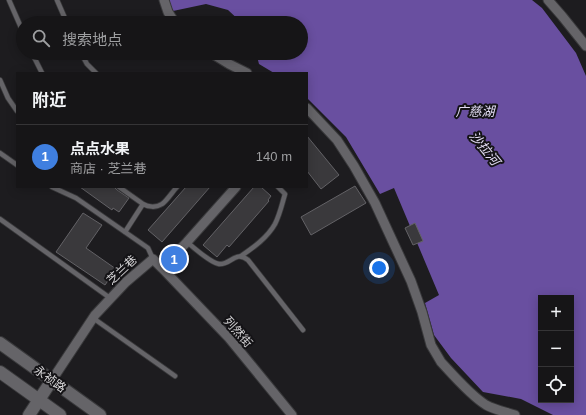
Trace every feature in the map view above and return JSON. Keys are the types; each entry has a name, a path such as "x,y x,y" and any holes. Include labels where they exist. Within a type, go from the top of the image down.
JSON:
{"main road":[{"name":"永祯路","path":"0,343 100,415"},
{"name":"永祯路","path":"0,372 60,415"},
{"path":"29,415 52,380"}],"street":[{"path":"164,0 171,16"},
{"path":"548,0 586,46"},
{"path":"222,60 245,72"},
{"path":"308,109 336,140 354,166 375,203 411,281 422,312 431,345 441,362 477,399 493,408 515,415"},
{"path":"162,268 235,188"},
{"name":"芝兰巷","path":"52,380 93,318 110,298 153,259 162,268"},
{"name":"列然街","path":"162,268 229,338 292,415"}],"lane":[{"path":"8,0 16,17"},
{"path":"57,0 64,16"},
{"path":"36,60 42,72"},
{"path":"85,60 95,72"},
{"path":"0,80 8,98 16,110"},
{"path":"0,152 16,164"},
{"path":"54,188 76,198 148,248 153,259"},
{"path":"120,188 143,204 152,207 162,204 176,188"},
{"path":"186,242 218,264 225,264 235,257 241,256 263,239 275,224 285,194 279,188"},
{"path":"125,232 143,204"},
{"path":"0,219 110,298"},
{"path":"241,256 248,260 303,330"},
{"path":"93,318 175,376"}],"water":[{"name":"广慈湖","path":"169,0 532,0 542,8 576,53 586,76 586,415 553,415 521,399 483,392 451,358 434,335 425,303 439,295 394,188 380,194 346,137 308,99 308,72 272,72 259,64 258,60 308,60 308,16 234,16 228,10 206,4 173,11"}],"building":[{"path":"308,137 339,175 321,189 308,172"},
{"path":"355,186 366,203 311,235 301,217"},
{"path":"81,188 115,188 129,198 119,212 113,208 112,210"},
{"path":"185,188 209,188 162,242 148,230"},
{"path":"253,188 262,188 271,196 268,200 269,201 229,247 227,245 217,257 203,245"},
{"path":"83,213 102,225 86,248 116,269 105,285 56,252"},
{"path":"415,223 423,241 413,245 405,228"}],"place":[{"name":"点点水果","path":"174,259"}],"water label":[{"name":"沙拉河","path":"485,148"}]}
